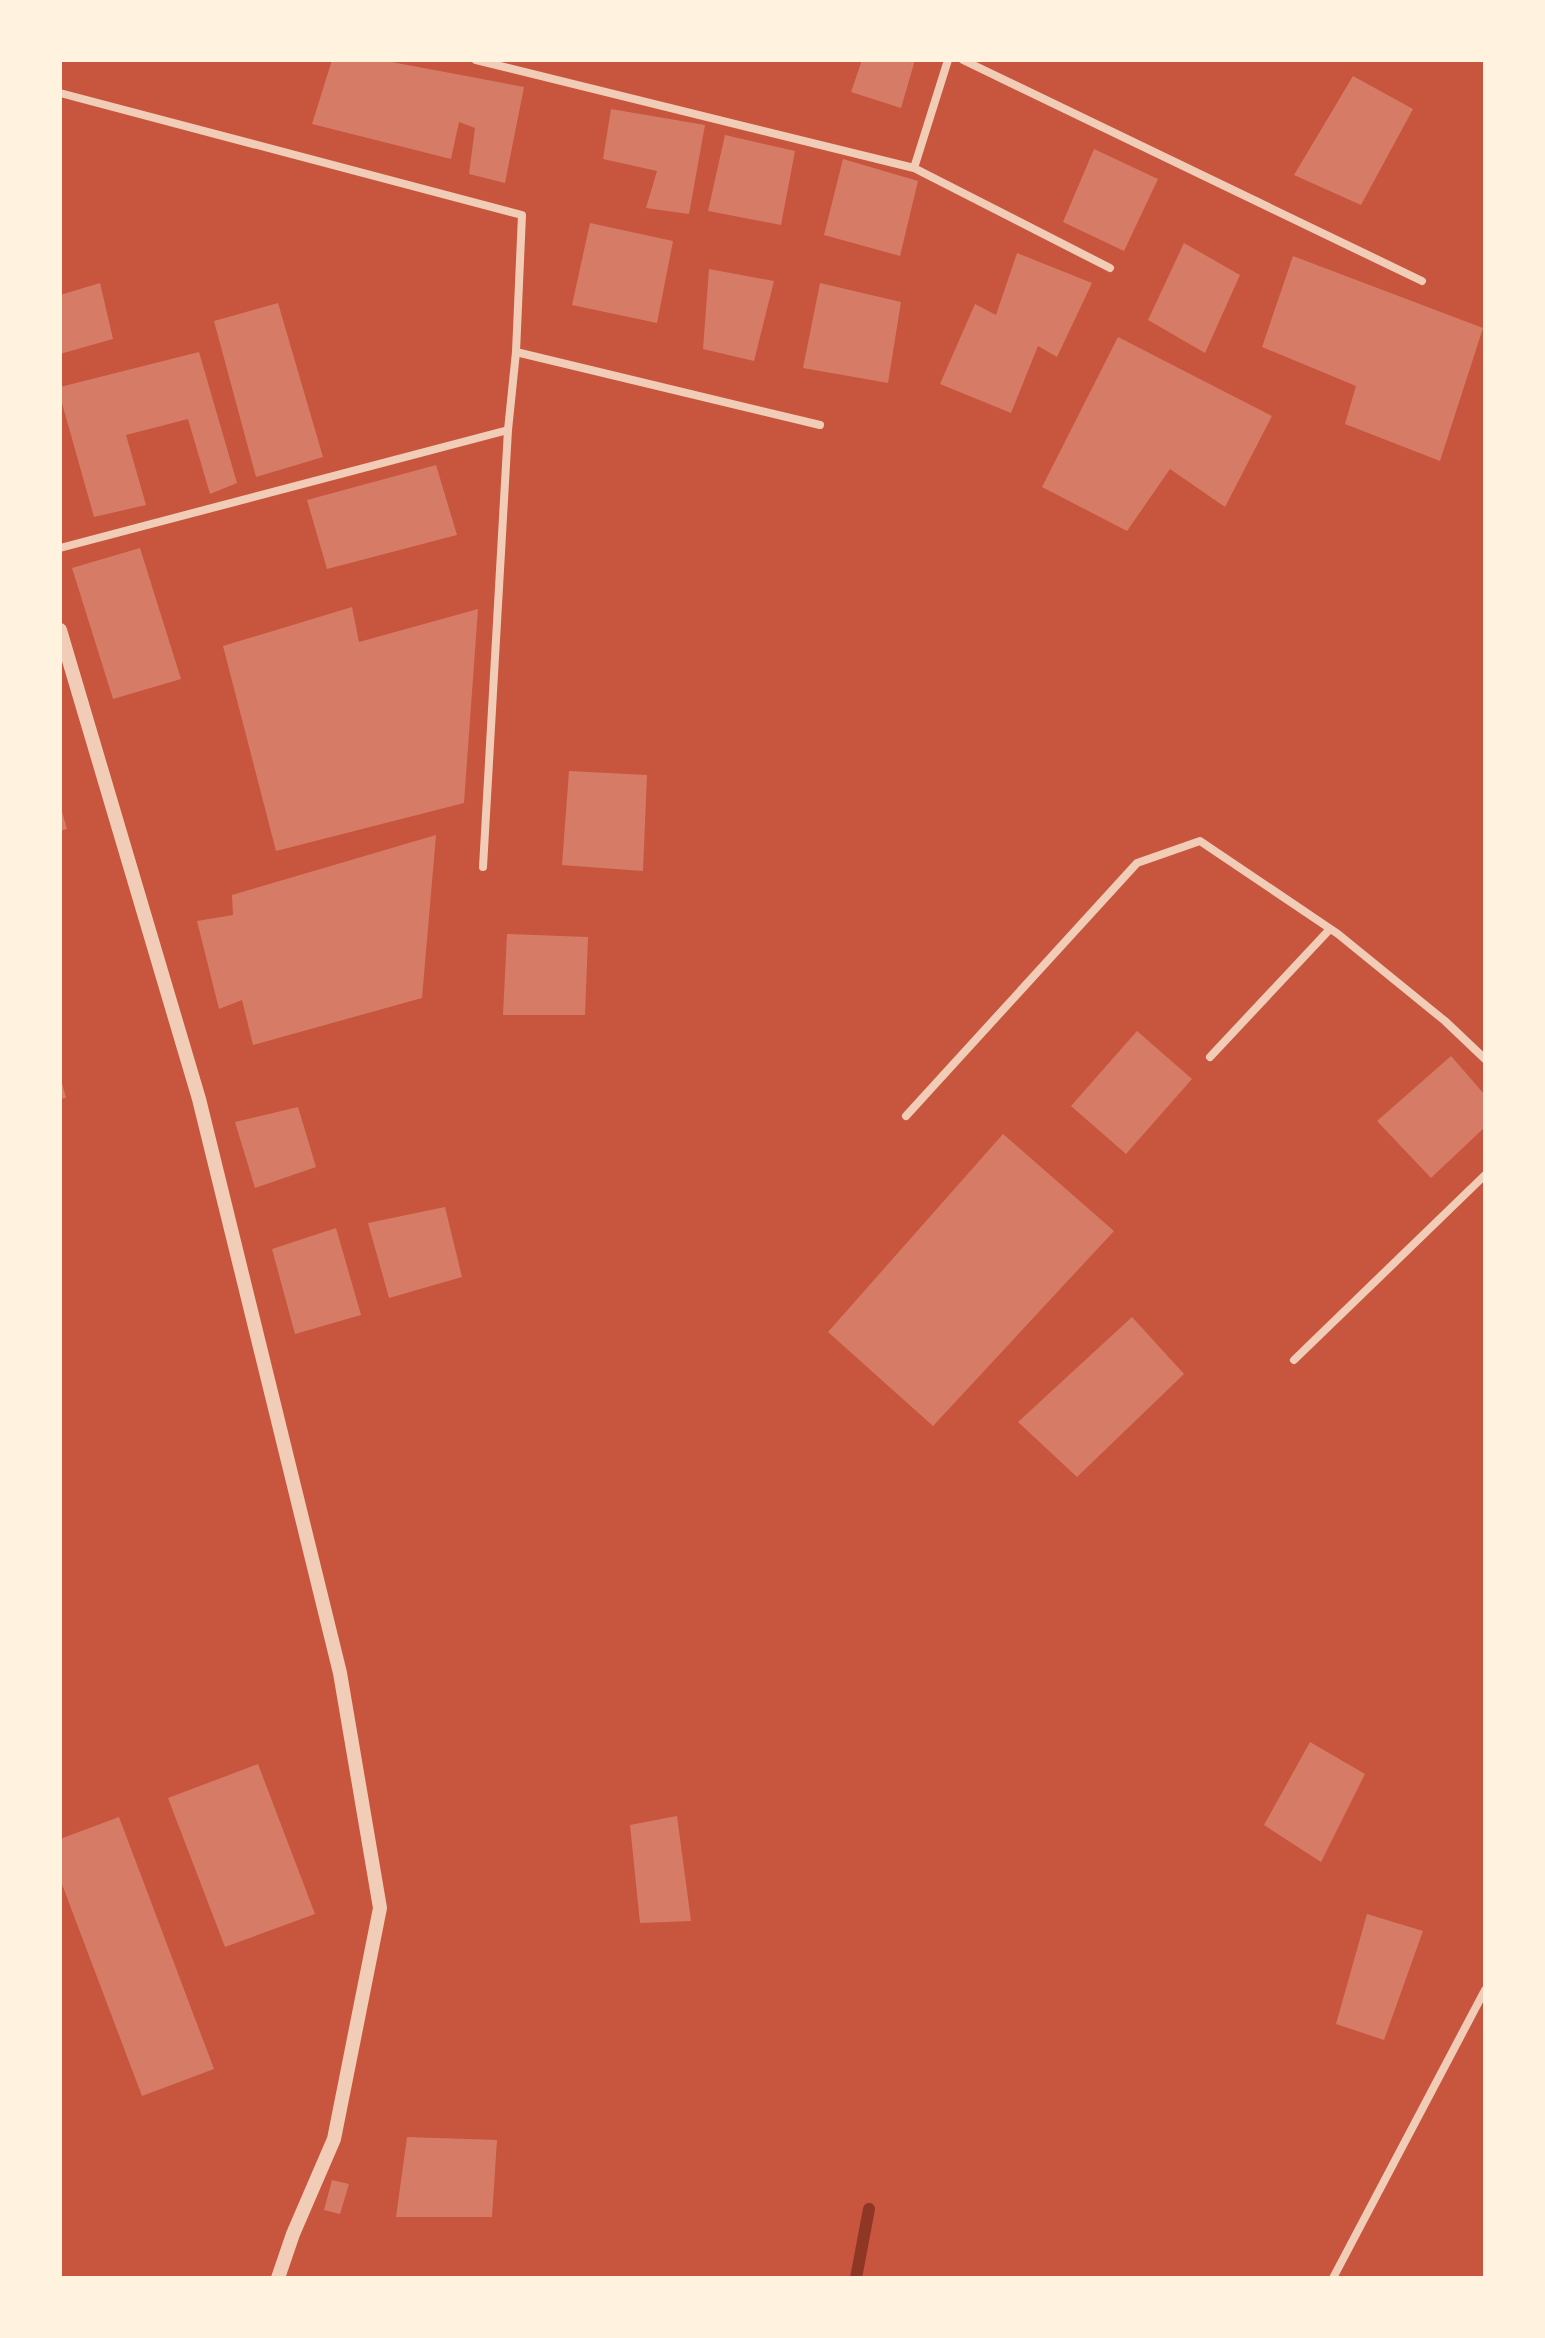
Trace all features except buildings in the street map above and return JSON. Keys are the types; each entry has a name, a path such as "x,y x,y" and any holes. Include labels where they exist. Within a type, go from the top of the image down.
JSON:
{"street":[{"path":"476,60 914,168 1110,268"},
{"path":"914,168 948,60"},
{"path":"963,60 1422,281"},
{"path":"60,93 522,215 483,867"},
{"path":"516,352 820,425"},
{"path":"60,548 508,430"},
{"path":"60,630 199,1099 340,1673 380,1908 334,2139 293,2234 278,2278"},
{"path":"906,1116 1137,863 1200,841 1330,929 1445,1021 1485,1059"},
{"path":"1210,1057 1330,929"},
{"path":"1294,1360 1485,1175"},
{"path":"1333,2278 1485,1990"}],"waterway":[{"path":"856,2278 869,2209"}]}
